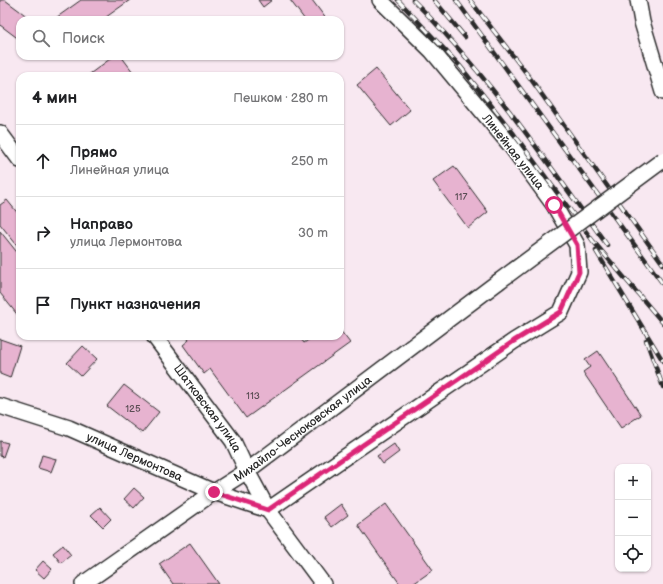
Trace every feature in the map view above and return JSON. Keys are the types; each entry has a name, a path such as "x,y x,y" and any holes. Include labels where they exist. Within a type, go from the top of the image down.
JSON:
{"street":[{"name":"Линейная улица","path":"268,510 514,341 561,312 579,272 577,245 554,205 511,146 432,51 380,0"},
{"path":"638,0 642,22 663,92"},
{"path":"0,133 16,155"},
{"name":"Михайло-Чесноковская улица","path":"83,584 214,492 247,471 663,160"},
{"name":"Шатковская улица","path":"157,340 233,441 268,510 323,584"},
{"name":"улица Лермонтова","path":"0,406 69,428 214,492 268,510"}],"building":[{"path":"0,0 5,0 27,16 16,16 16,37 0,25"},
{"path":"81,0 130,0 108,16 59,16"},
{"path":"258,0 272,0 263,7"},
{"path":"290,0 312,0 324,16 302,16"},
{"path":"109,60 124,60 133,72 92,72"},
{"path":"376,69 410,110 391,126 357,85"},
{"path":"454,166 488,212 468,228 433,181"},
{"path":"7,200 16,211 16,244 0,224 0,205"},
{"path":"0,231 16,251 16,313 0,293"},
{"path":"344,335 350,343 246,418 210,369 204,374 183,345 189,340 302,340 304,343 308,340 344,340"},
{"path":"0,339 20,346 10,378 0,374"},
{"path":"83,346 97,359 81,376 67,363"},
{"path":"598,351 641,415 621,428 583,372 590,367 585,360"},
{"path":"124,385 159,412 142,433 107,406"},
{"path":"0,441 8,443 3,457 0,456"},
{"path":"394,444 399,452 383,464 377,456"},
{"path":"42,455 56,459 51,472 38,468"},
{"path":"134,488 144,497 134,508 124,499"},
{"path":"341,504 348,515 332,527 324,517"},
{"path":"386,504 433,570 413,584 400,584 358,525"},
{"path":"100,507 111,519 103,527 91,515"},
{"path":"190,543 219,584 173,584 159,564"},
{"path":"63,545 71,555 61,563 53,553"},
{"path":"43,561 52,569 44,578 35,570"}],"railway":[{"path":"398,0 460,66 514,134 593,241 663,323"},
{"path":"413,0 466,58 515,118 607,245"},
{"path":"434,0 465,37"},
{"path":"456,0 663,284"},
{"path":"470,0 530,78 663,264"},
{"path":"596,251 663,361"},
{"path":"646,340 663,387"}],"route":[{"path":"214,492 268,510 514,341 561,312 579,272 577,245 554,205"}]}
